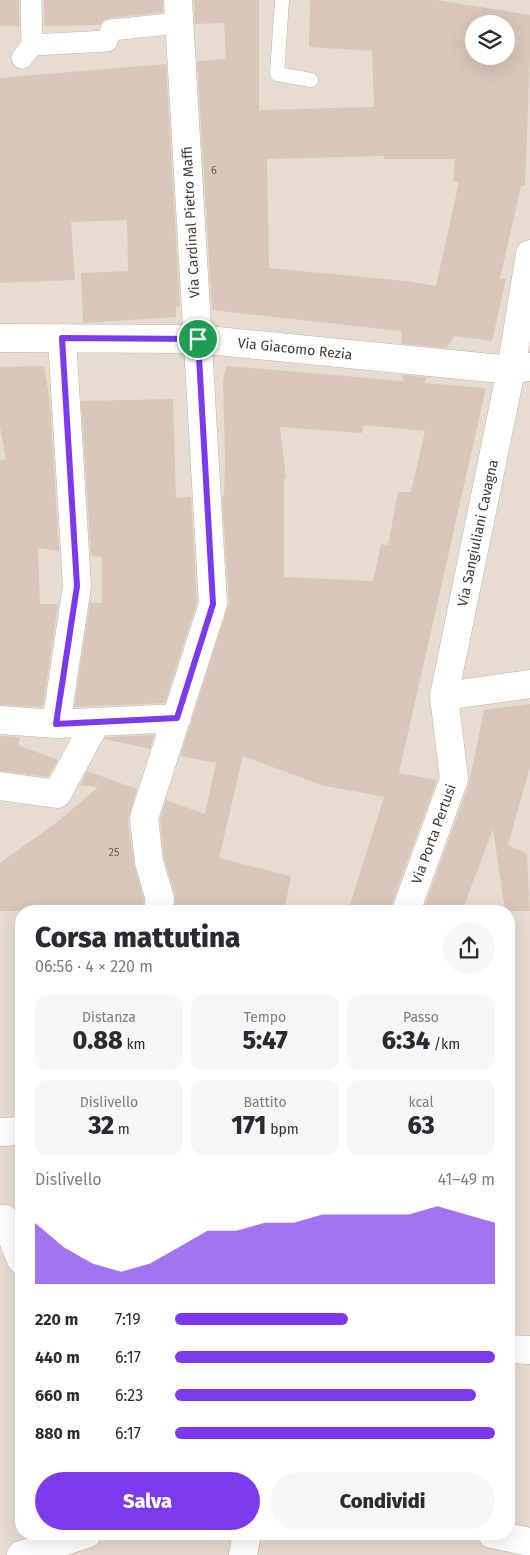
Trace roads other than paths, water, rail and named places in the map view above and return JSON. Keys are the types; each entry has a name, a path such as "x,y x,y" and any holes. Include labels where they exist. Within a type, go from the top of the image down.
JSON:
{"street":[{"path":"31,0 27,51 107,41 111,30 178,12"},
{"name":"Via Cardinal Pietro Maffi","path":"159,905 160,899 149,862 144,818 213,604 178,12"},
{"name":"Via Sangiuliani Cavagna","path":"444,696 521,368 530,254"},
{"name":"Via Giacomo Rezia","path":"0,338 198,339 521,368"},
{"path":"56,724 77,586 62,338"},
{"path":"444,696 530,684"},
{"name":"Via Porta Pertusi","path":"408,905 454,779 444,696"},
{"path":"0,720 56,724 177,718"},
{"path":"0,786 57,794 96,722"},
{"path":"0,1132 15,1132"},
{"path":"0,1219 5,1220 15,1245"},
{"path":"515,1349 530,1350"},
{"path":"515,1539 530,1542"},
{"path":"21,1555 68,1540"},
{"path":"243,1555 246,1540"}],"lane":[{"path":"282,0 278,74 311,80"}]}
